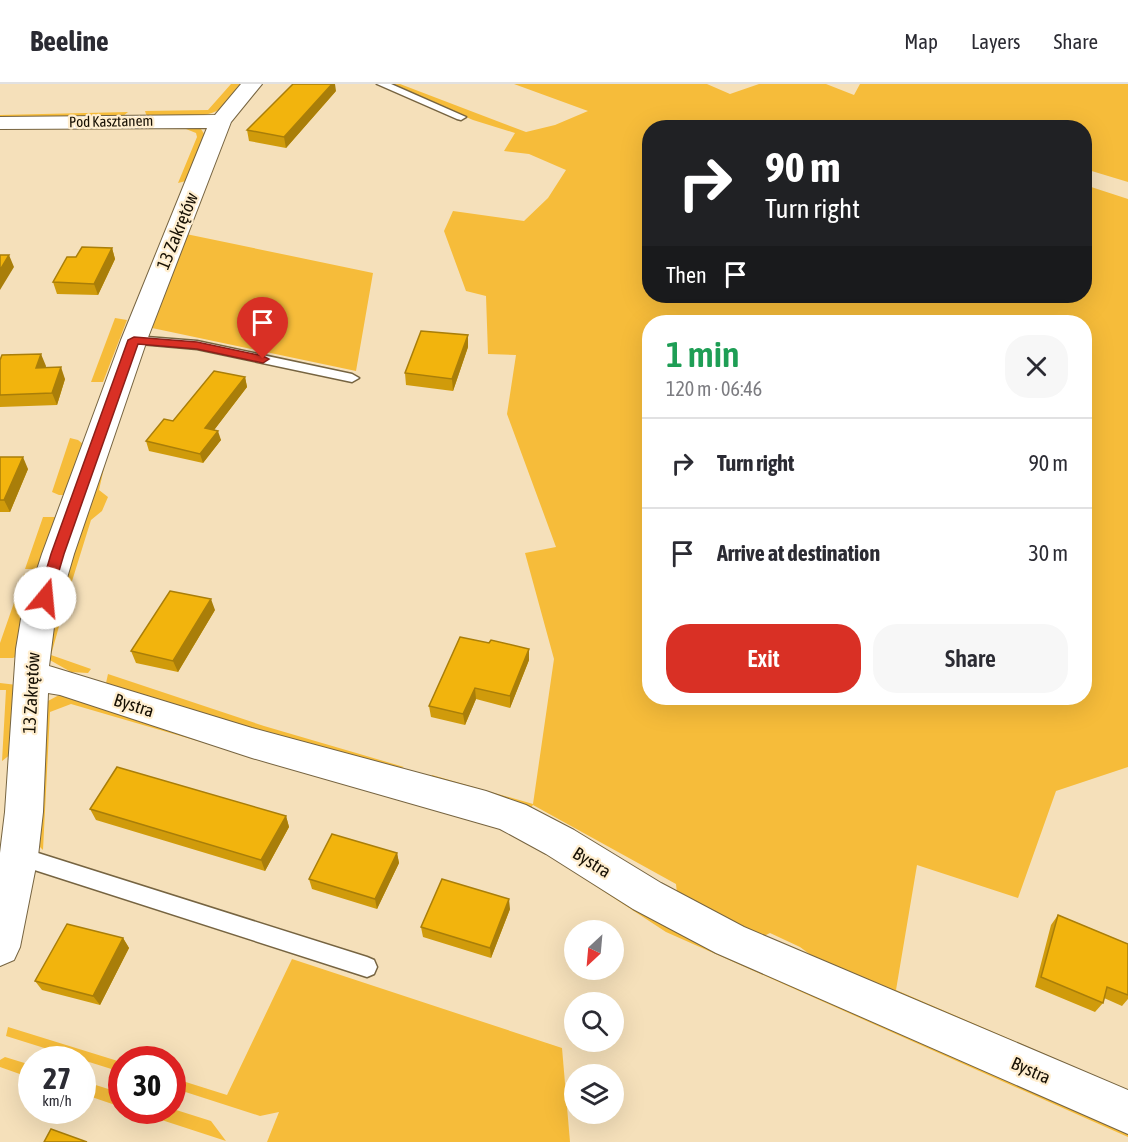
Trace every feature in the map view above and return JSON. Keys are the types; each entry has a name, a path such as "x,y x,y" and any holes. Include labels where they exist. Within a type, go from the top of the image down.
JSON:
{"street":[{"name":"13 Zakrętów","path":"0,947 20,856 38,620 54,565 134,340 222,121 252,84"},
{"name":"Pod Kasztanem","path":"0,123 222,121"},
{"name":"Bystra","path":"32,677 60,681 252,743 486,807 513,817 560,842 646,896 729,940 1128,1112"}],"lane":[{"path":"382,84 461,117"},
{"path":"134,340 197,345 352,378"},
{"path":"20,856 367,967"}],"shaded area":[{"path":"231,84 244,84 228,103 214,112 185,117 147,117 145,111 208,110"},
{"path":"389,84 400,84 526,132 555,125 588,111 514,84 707,84 730,94 759,84 826,84 854,95 860,84 1128,84 1128,182 1092,171 1092,120 642,120 642,303 1092,303 1092,187 1128,199 1128,767 1056,791 1018,898 917,865 896,990 1082,1070 1053,1068 823,964 800,947 770,933 756,940 678,903 676,884 533,805 529,810 429,780 432,775 533,804 554,659 525,553 556,547 507,414 516,355 488,354 486,296 466,291 444,231 453,211 524,221 548,198 566,170 529,154 504,151 515,133 473,120"},
{"path":"128,112 122,117 0,119 0,115"},
{"path":"192,125 201,129 206,137 186,181 178,183 197,137 196,133 186,129 170,128"},
{"path":"186,234 373,273 356,371 152,328 148,323"},
{"path":"115,318 127,320 103,382 91,382"},
{"path":"70,438 83,444 69,495 59,495 52,492"},
{"path":"107,455 99,490 108,497 102,511 91,520 68,594 58,592"},
{"path":"43,517 62,517 44,569 25,569"},
{"path":"42,573 21,654 13,658 0,658 0,643 24,574"},
{"path":"63,612 51,655 91,669 88,673 71,672 48,659 54,614"},
{"path":"108,674 264,726 404,767 394,771 259,732 106,683"},
{"path":"0,683 17,685 11,754 2,761 6,690 0,690"},
{"path":"61,694 501,825 1128,1125 1128,1137 666,932 548,855 502,830 71,704 50,712 43,850 39,846 43,713 48,701"},
{"path":"292,959 562,1048 564,1124 568,1124 570,1142 267,1142 279,1112 260,1116 186,1092 186,1082 227,1095"},
{"path":"8,1027 69,1046 38,1046 6,1036"},
{"path":"96,1054 108,1058 108,1068 96,1064"},
{"path":"5,1057 18,1061 18,1073 0,1067 0,1060"},
{"path":"96,1085 108,1089 108,1103 96,1098"},
{"path":"186,1113 211,1121 226,1141 174,1124 186,1124"}],"building":[{"path":"293,84 332,84 284,137 247,130"},
{"path":"82,247 112,248 94,284 53,282 67,257 76,257"},
{"path":"0,255 9,255 0,270"},
{"path":"421,331 468,335 452,379 405,373"},
{"path":"41,354 36,368 61,367 52,393 0,395 2,355"},
{"path":"214,371 245,377 205,428 218,431 200,454 146,441 164,419 173,421"},
{"path":"0,457 23,457 4,500 0,500"},
{"path":"170,591 211,599 173,661 131,651"},
{"path":"460,637 489,643 491,640 529,649 510,696 475,688 463,714 429,706"},
{"path":"117,767 286,816 261,860 90,809"},
{"path":"332,834 397,853 375,899 309,879"},
{"path":"442,879 509,899 490,948 421,927"},
{"path":"1058,915 1128,944 1128,995 1107,987 1103,1003 1041,977"},
{"path":"67,924 123,938 93,996 35,981"},
{"path":"51,1129 87,1142 44,1142"}],"route":[{"path":"45,598 58,554 134,340 197,345 263,359"}]}
